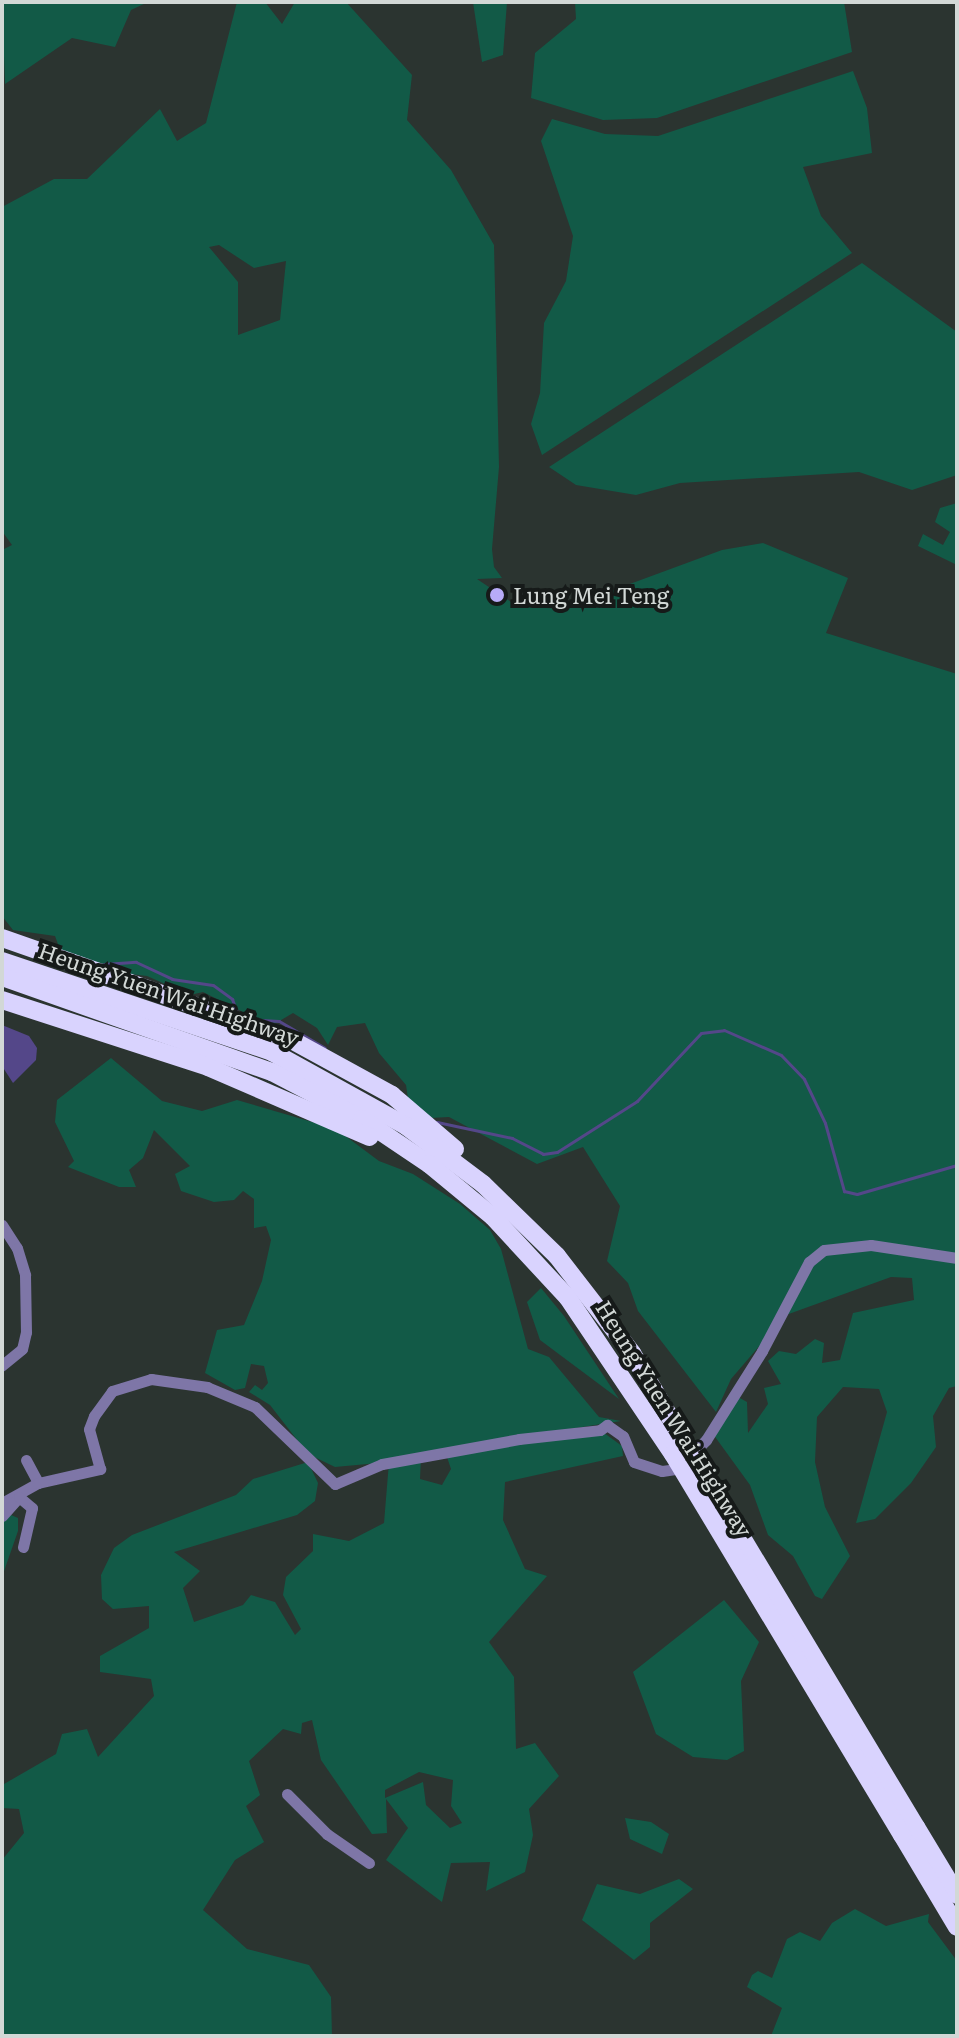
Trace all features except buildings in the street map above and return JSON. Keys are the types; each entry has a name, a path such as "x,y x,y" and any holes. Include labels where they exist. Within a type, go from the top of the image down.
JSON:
{"highway":[{"path":"2,938 288,1038 392,1095 434,1155"},
{"name":"Heung Yuen Wai Highway","path":"2,961 272,1052 357,1095 516,1214 606,1315 680,1450 909,1831 957,1927"},
{"name":"Heung Yuen Wai Highway","path":"2,977 272,1072 434,1155 582,1314 680,1450"},
{"path":"2,1000 258,1086 373,1138 434,1155"},
{"name":"Heung Yuen Wai Highway","path":"909,1831 957,1895"}],"street":[{"path":"2,1225 17,1248 25,1275 26,1332 22,1349 2,1365"},
{"path":"2,1516 19,1497 38,1483 100,1469 89,1429 94,1416 112,1391 151,1379 207,1387 255,1407 335,1484 382,1464 519,1439 600,1430 607,1425 623,1436 634,1462 662,1471 677,1469 706,1440 762,1351 809,1262 824,1250 871,1245 957,1258"},
{"path":"26,1460 38,1483"},
{"path":"2,1503 19,1497"},
{"path":"19,1497 32,1508 23,1547"},
{"path":"287,1794 327,1834 369,1863"}],"green space":[{"path":"2,2 146,3 131,10 115,47 72,38 5,84"},
{"path":"237,2 265,2 282,24 295,2 346,2 412,75 407,120 451,170 494,245 499,467 492,549 494,567 502,578 477,579 517,606 562,609 722,550 763,543 848,578 826,633 957,674 957,1386 949,1388 933,1416 936,1447 911,1483 875,1519 856,1523 887,1412 879,1389 843,1387 817,1417 815,1462 825,1507 850,1556 822,1599 815,1596 793,1556 768,1535 750,1485 713,1434 738,1397 747,1402 748,1433 768,1404 764,1388 781,1384 768,1361 779,1351 796,1354 815,1339 824,1343 822,1363 840,1360 853,1313 914,1300 912,1278 891,1277 786,1315 731,1379 716,1412 638,1311 628,1283 607,1261 620,1206 583,1147 537,1164 449,1117 411,1119 406,1085 379,1053 365,1023 337,1027 328,1045 317,1028 293,1013 271,1026 203,992 190,995 147,976 66,966 55,936 13,930 2,916 2,550 12,545 2,531 2,207 54,179 87,179 160,109 177,141 206,123","holes":["219,245 254,268 286,261 280,320 238,335 238,282 209,247"]},
{"path":"473,2 507,2 503,55 482,62"},
{"path":"575,2 844,2 852,52 657,118 603,120 531,98 535,53 576,19"},
{"path":"853,71 867,108 872,153 803,167 821,216 852,253 542,455 531,424 540,393 544,323 566,281 573,236 541,141 552,119 605,134 658,136"},
{"path":"862,263 957,332 957,475 912,490 859,472 680,483 636,495 576,485 549,467"},
{"path":"957,503 957,565 918,546 923,534 943,545 950,532 935,522 940,508"},
{"path":"111,1058 162,1101 202,1111 237,1100 336,1129 379,1161 413,1174 460,1204 490,1230 501,1249 528,1349 549,1357 599,1417 621,1421 459,1446 600,1430 622,1446 623,1456 505,1482 503,1520 525,1569 547,1576 489,1642 514,1677 516,1749 535,1743 559,1776 529,1809 533,1835 525,1872 486,1891 490,1862 451,1863 442,1902 386,1860 408,1828 386,1799 387,1833 372,1834 321,1760 312,1720 302,1723 301,1734 283,1729 249,1761 260,1795 246,1806 264,1842 235,1860 203,1910 247,1949 309,1965 331,1997 332,2036 2,2036 2,1860 24,1833 19,1809 2,1808 4,1784 56,1754 62,1734 87,1729 98,1757 154,1696 151,1679 100,1672 100,1656 149,1628 149,1606 113,1609 102,1599 101,1575 114,1548 132,1535 236,1495 253,1479 308,1462 318,1483 315,1501 297,1515 174,1552 200,1571 183,1588 194,1622 243,1605 251,1595 275,1602 295,1635 301,1629 283,1595 286,1577 313,1551 313,1534 349,1541 384,1523 389,1462 335,1467 308,1454 270,1405 249,1392 255,1385 262,1390 268,1383 264,1366 251,1364 245,1388 235,1390 205,1373 217,1330 244,1325 262,1281 271,1240 266,1226 254,1228 254,1199 243,1191 234,1200 214,1202 181,1191 175,1174 190,1166 154,1130 143,1158 129,1170 136,1187 119,1187 68,1167 74,1161 55,1122 57,1100","holes":["445,1451 451,1469 442,1485 420,1479 421,1457","419,1772 453,1780 451,1806 462,1823 450,1828 426,1805 423,1782 385,1798 385,1790"]},
{"path":"541,1288 564,1316 619,1399 540,1340 527,1302"},
{"path":"11,1515 18,1518 18,1531 2,1577 2,1523"},
{"path":"724,1600 759,1642 741,1681 744,1751 727,1760 693,1757 656,1734 633,1672"},
{"path":"625,1818 651,1822 669,1834 662,1854 630,1839"},
{"path":"679,1879 693,1889 650,1923 650,1947 634,1960 582,1920 597,1884 640,1894"},
{"path":"855,1909 886,1926 929,1914 928,1922 957,1961 957,2036 771,2036 782,2008 747,1987 752,1975 758,1971 772,1978 787,1939 800,1932 820,1941 832,1923"}],"shaded area":[{"path":"2,1025 29,1036 37,1048 36,1060 13,1083 2,1066"}],"waterway":[{"path":"104,964 136,962 172,979 213,985 232,999 237,1013"},
{"path":"261,1020 279,1021 325,1048"},
{"path":"437,1122 512,1138 543,1154 557,1152 637,1101 701,1033 724,1030 781,1055 804,1079 825,1123 844,1191 857,1194 957,1165"}],"place":[{"name":"Lung Mei Teng","path":"497,595"}]}
